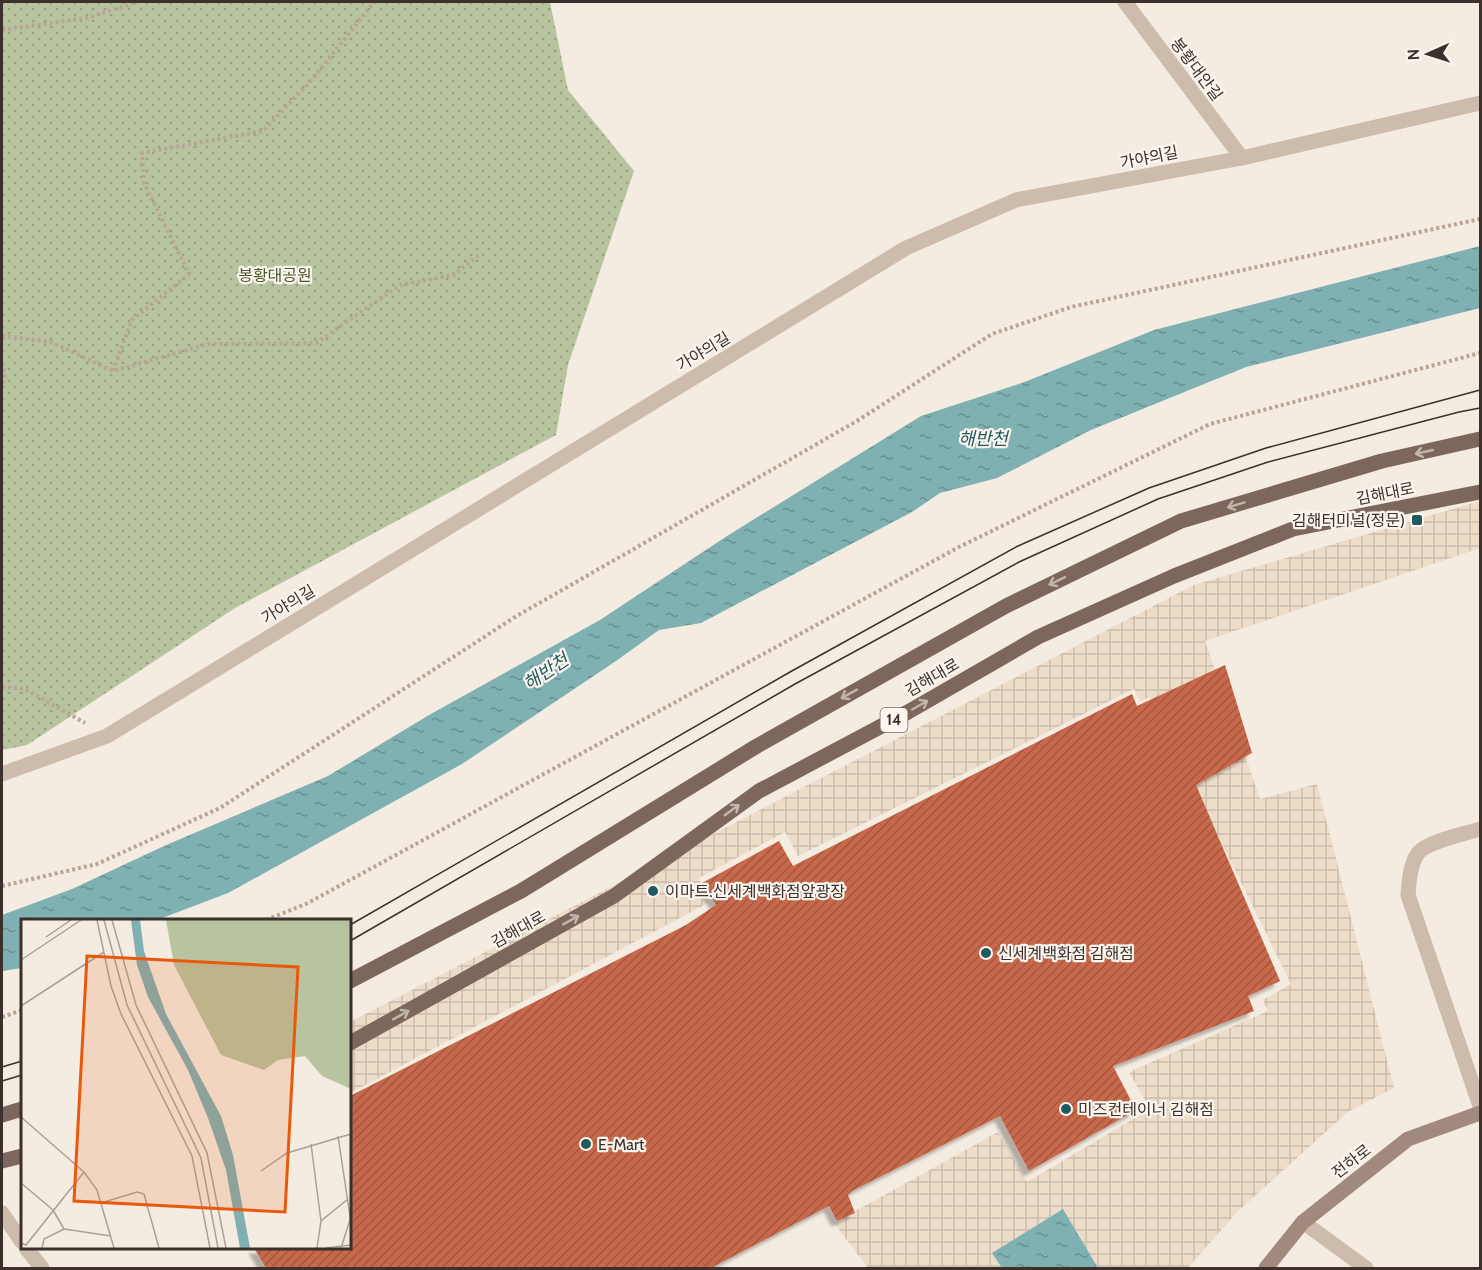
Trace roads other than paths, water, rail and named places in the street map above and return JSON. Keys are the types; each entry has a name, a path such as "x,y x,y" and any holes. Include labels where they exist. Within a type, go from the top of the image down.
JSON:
{"main road":[{"name":"김해대로","path":"351,980 521,891 757,746 1006,606 1181,521 1382,461 1480,438"},
{"name":"김해대로","path":"351,1042 614,896 759,791 908,712 1038,637 1174,576 1293,529 1480,492"},
{"path":"2,1115 21,1109"},
{"name":"전하로","path":"1266,1269 1303,1222 1408,1139 1480,1113"},
{"path":"2,1161 21,1156"}],"street":[{"name":"봉황대안길","path":"1125,2 1242,158"},
{"name":"가야의길","path":"2,774 107,736 906,248 1016,200 1242,158 1480,103"},
{"path":"1480,829 1429,845 1419,852 1412,866 1408,895 1480,1106"},
{"path":"2,1213 21,1241"},
{"path":"1303,1222 1366,1269"},
{"path":"27,1249 42,1269"}],"water":[{"name":"해반천","path":"1480,246 1480,308 1246,367 1091,430 997,478 940,493 912,512 701,623 659,630 462,764 228,893 160,919 21,919 21,968 2,971 2,915 72,889 164,846 328,776 429,715 600,620 727,536 921,416 1022,383 1154,330"},
{"path":"1063,1209 1098,1268 1002,1268 992,1253"}],"tram line":[{"path":"351,924 790,672 1018,546 1149,488 1266,448 1480,390"},
{"path":"351,940 795,684 1019,562 1158,499 1268,462 1480,408"},
{"path":"2,1067 21,1061"},
{"path":"2,1081 21,1075"}],"place":[{"name":"김해터미널(정문)","path":"1417,520"},
{"name":"이마트.신세계백화점앞광장","path":"653,891"},
{"name":"신세계백화점 김해점","path":"986,953"},
{"name":"미즈컨테이너 김해점","path":"1066,1109"},
{"name":"E-Mart","path":"586,1144"}],"park label":[{"name":"봉황대공원","path":"275,275"}]}
